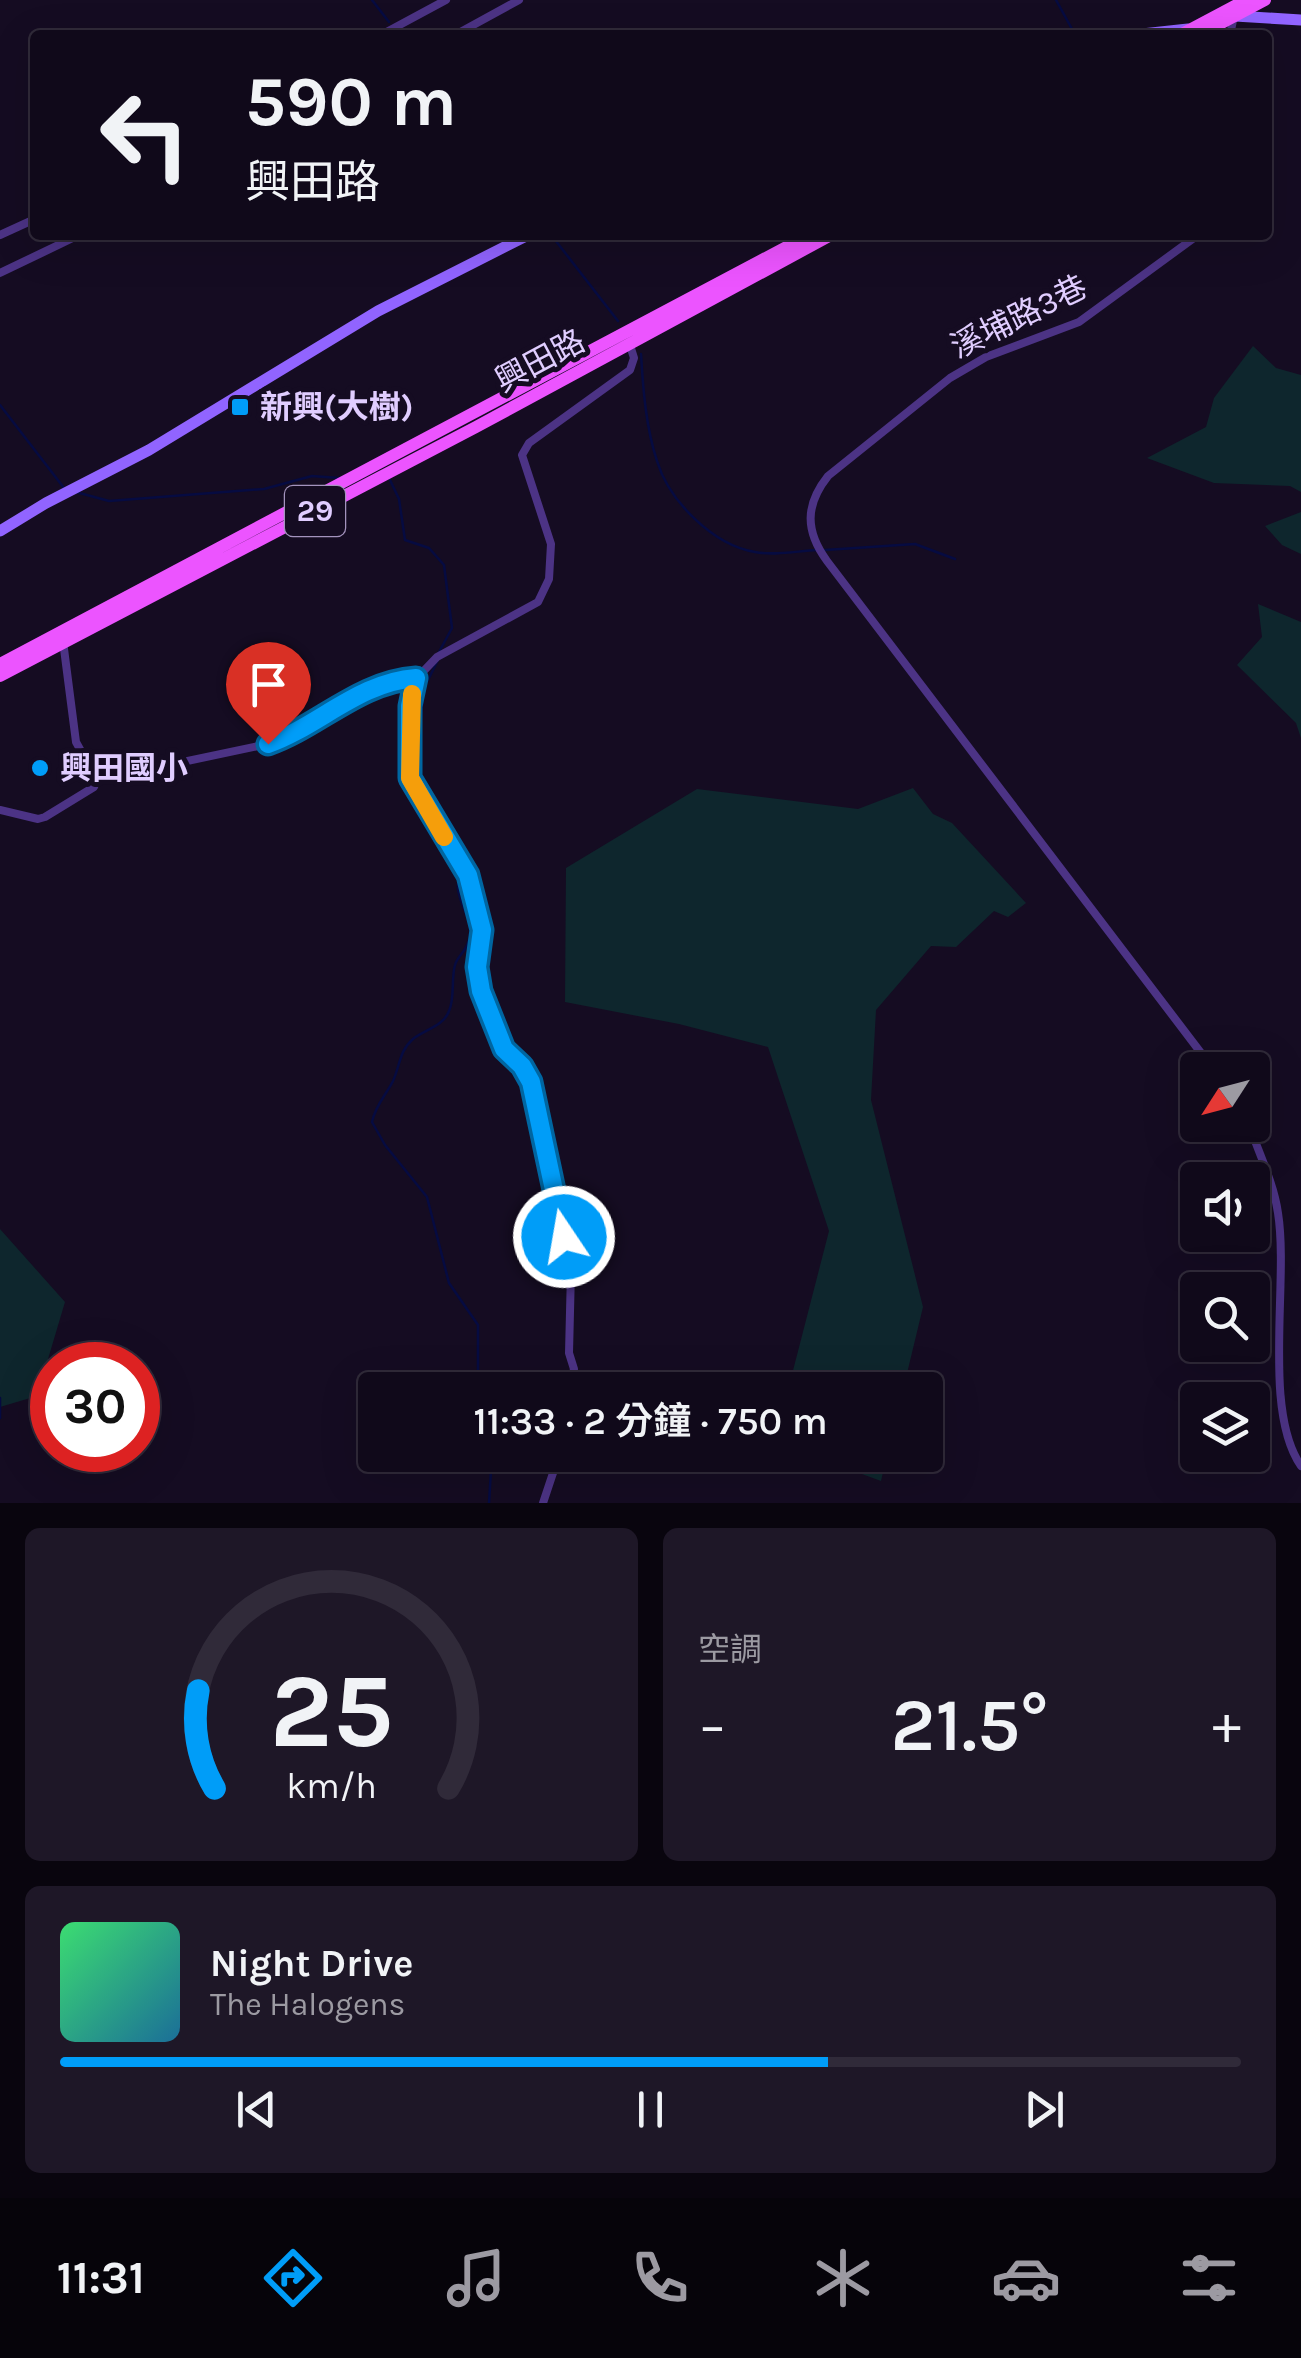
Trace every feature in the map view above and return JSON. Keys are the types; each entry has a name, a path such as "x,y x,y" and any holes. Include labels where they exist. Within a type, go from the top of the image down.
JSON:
{"main road":[{"path":"1196,30 1246,0"},
{"path":"1199,30 1265,0"},
{"name":"29","path":"628,339 801,240"},
{"name":"29","path":"628,339 821,240"},
{"name":"興田路","path":"0,664 61,637 628,339"},
{"name":"興田路","path":"0,676 61,637"}],"street":[{"path":"390,30 446,0"},
{"path":"464,30 518,0"},
{"path":"1231,30 1234,16 1301,20"},
{"path":"0,235 30,221"},
{"path":"0,273 69,240"},
{"path":"0,531 148,450 378,311 518,240"},
{"name":"溪埔路3巷","path":"1191,240 1079,322 986,356 966,368 841,465 818,489 812,503 810,531 822,554 1200,1052"},
{"name":"興田路","path":"0,810 46,817 94,787 97,780 287,737 371,688 392,680 416,678 437,657 538,602 549,578 552,555 523,463 524,448 627,373 634,358 628,339"},
{"path":"61,637 76,742 97,780"},
{"path":"416,678 410,706 410,778 468,875 482,930 477,967 481,991 504,1049 522,1066 531,1082 570,1271 569,1354 573,1372"},
{"path":"1255,1142 1279,1216 1282,1388 1286,1431 1301,1466"},
{"path":"543,1503 553,1472"}],"shaded area":[{"path":"1253,346 1276,368 1301,375 1301,492 1290,486 1214,483 1147,458 1206,427 1214,398"},
{"path":"1301,512 1301,554 1282,545 1265,526"},
{"path":"1258,604 1301,622 1301,738 1296,723 1237,665 1262,637"},
{"path":"913,788 933,814 952,823 1026,903 1008,917 994,911 956,947 931,946 876,1010 871,1100 923,1307 907,1372 793,1372 829,1231 768,1047 679,1024 565,1002 566,868 697,789 858,809"},
{"path":"0,1229 65,1302 53,1342 30,1342 30,1398 0,1407"},
{"path":"856,1472 883,1472 881,1481"}],"waterway":[{"path":"372,0 389,22"},
{"path":"1056,0 1072,30"},
{"path":"555,240 618,321"},
{"path":"641,354 653,448 663,476 682,506 709,531 739,548 770,554 817,550"},
{"path":"0,405 64,488"},
{"path":"76,492 109,501 264,489 312,476 339,478"},
{"path":"390,480 399,499 405,540 429,548 444,565 452,628 439,652"},
{"path":"825,550 915,544 955,559"},
{"path":"438,660 424,688 416,768 422,788 469,858 468,866"},
{"path":"463,872 458,889 470,936 455,965 449,1011 405,1049 372,1122 385,1145 427,1197 449,1283 478,1325 478,1372"},
{"path":"0,1398 0,1418"},
{"path":"489,1503 491,1472"}],"slow traffic":[{"path":"412,694 410,778 444,837"}],"place":[{"name":"新興(大樹)","path":"240,407"},
{"name":"興田國小","path":"40,768"}],"route":[{"path":"268,744 371,688 392,680 416,678 410,706 410,778 468,875 475,894 482,930 477,967 481,991 499,1040 531,1082 564,1237"}]}
